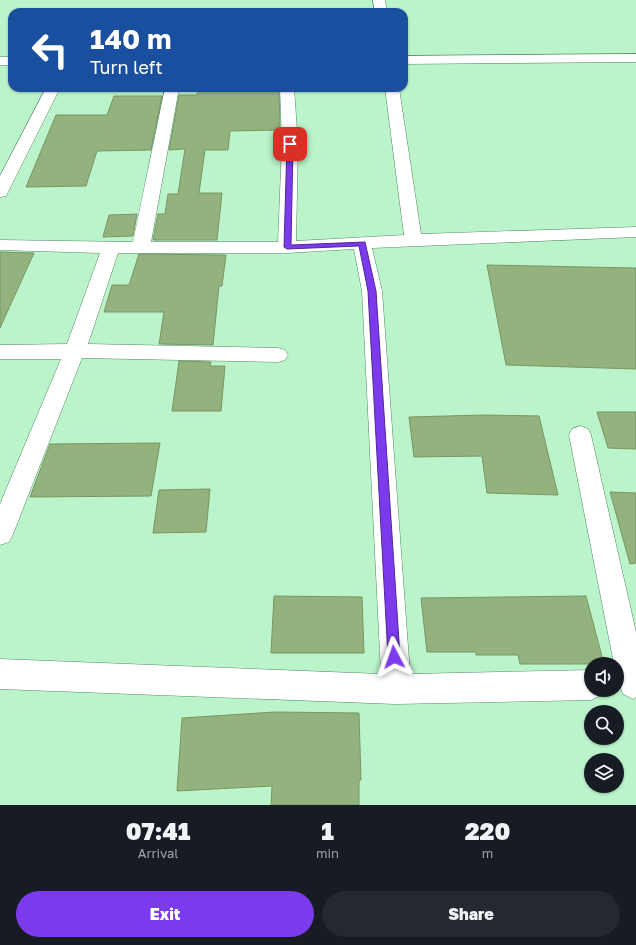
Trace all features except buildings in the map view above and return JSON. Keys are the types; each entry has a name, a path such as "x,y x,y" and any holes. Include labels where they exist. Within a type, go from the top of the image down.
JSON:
{"street":[{"path":"408,60 636,58"},
{"path":"0,192 51,92"},
{"path":"140,248 171,92"},
{"path":"287,92 290,144 287,247"},
{"path":"393,92 413,240"},
{"path":"0,245 140,248 287,247 413,240 636,232"},
{"path":"362,243 372,291 396,689"},
{"path":"0,534 75,351 111,247"},
{"path":"0,352 75,351 278,355"},
{"path":"580,435 629,684"},
{"path":"0,674 396,689 584,685"}],"route":[{"path":"290,144 287,247 362,243 372,291 394,657"}]}
